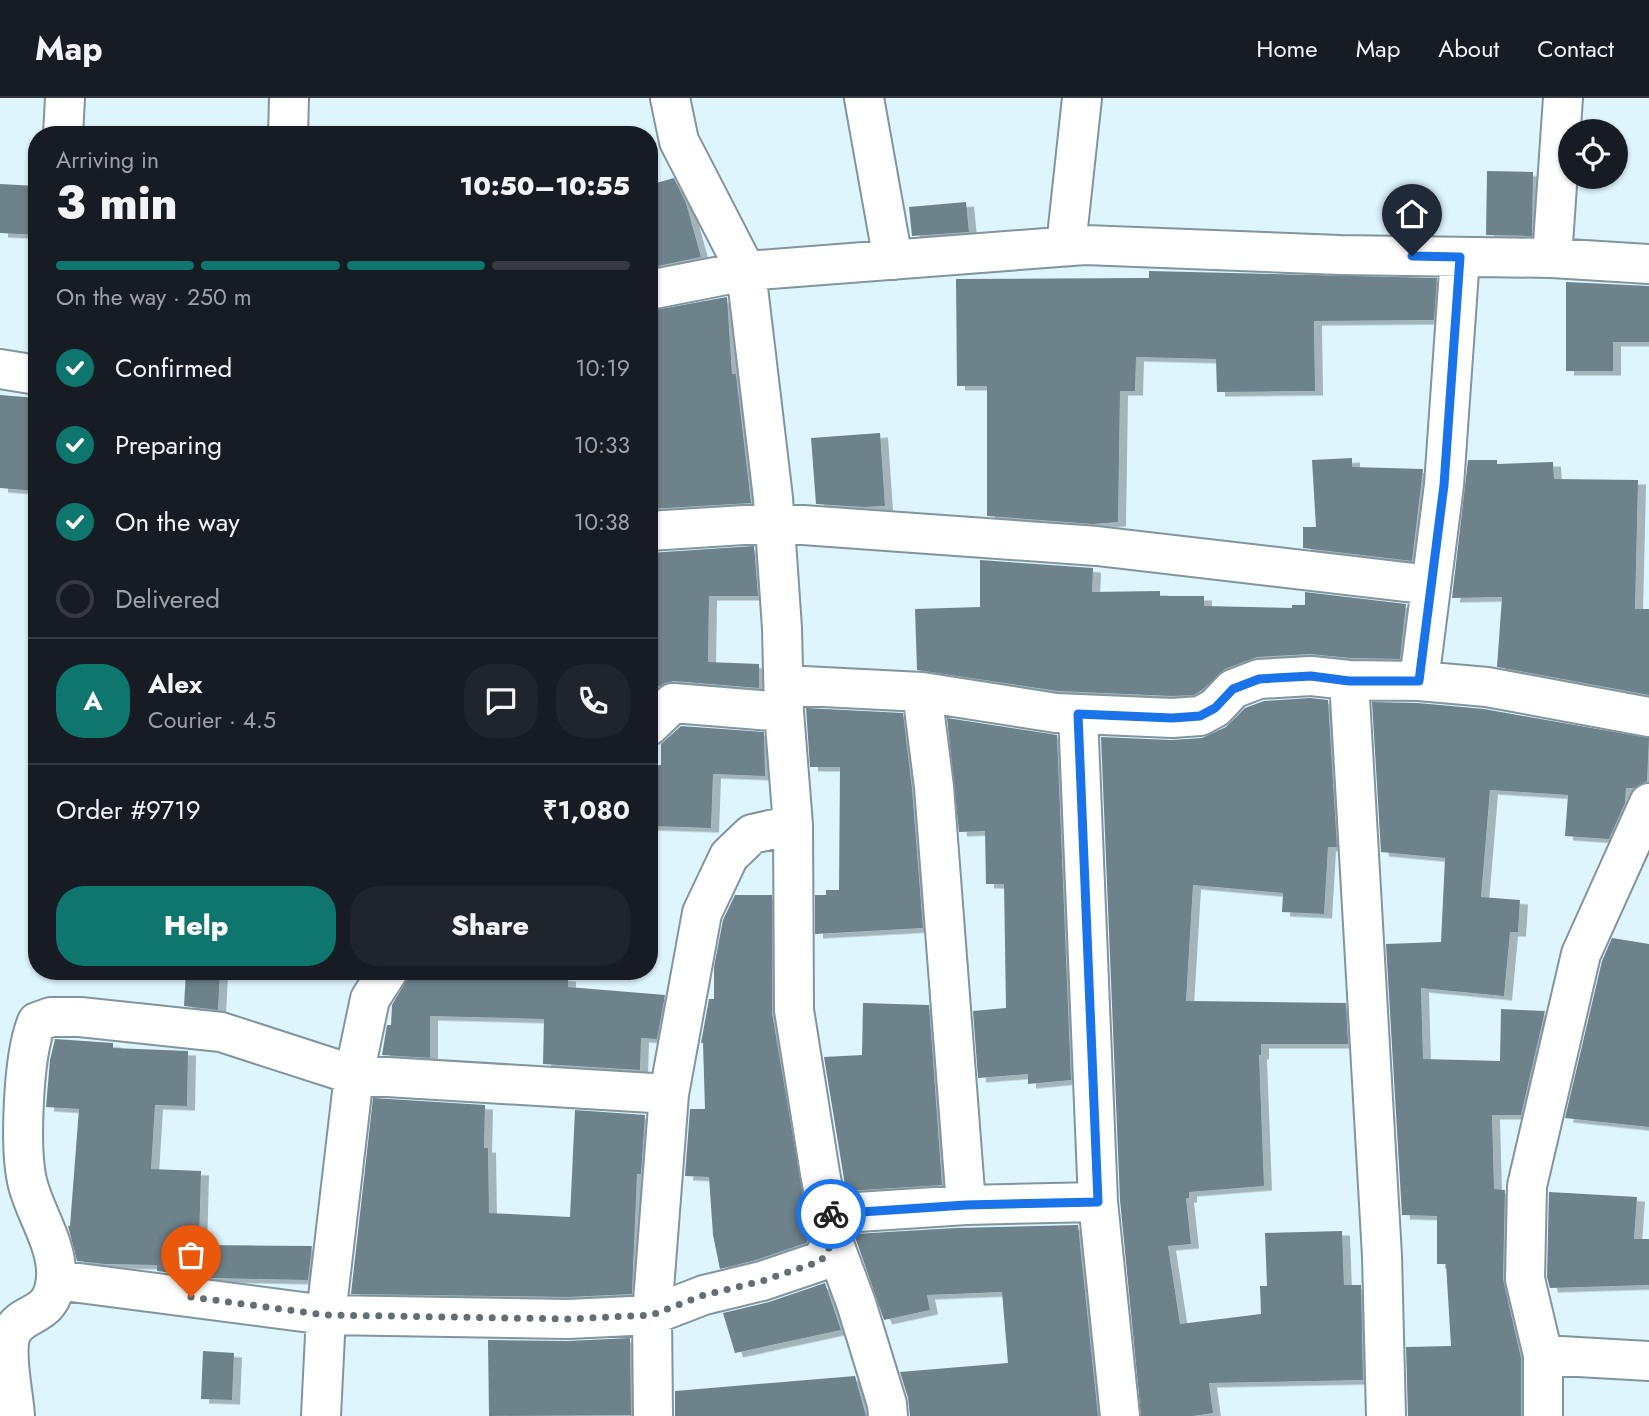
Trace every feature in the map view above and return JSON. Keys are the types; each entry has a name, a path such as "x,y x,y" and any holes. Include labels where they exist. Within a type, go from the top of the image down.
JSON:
{"street":[{"path":"63,126 65,98"},
{"path":"288,126 289,98"},
{"path":"670,98 679,141 747,271 775,523 793,825 794,1010 830,1227 887,1404 888,1416"},
{"path":"864,98 892,260"},
{"path":"1066,246 1082,98"},
{"path":"1552,258 1563,98"},
{"path":"658,288 747,271 1085,245 1552,258 1649,264"},
{"path":"1419,681 1444,485 1460,257"},
{"path":"0,369 28,374"},
{"path":"658,530 775,523 1097,546 1431,584"},
{"path":"658,717 673,703 922,692 1078,714 1172,718 1200,716 1215,708 1233,689 1259,679 1311,676 1349,681 1419,681 1487,687 1649,717"},
{"path":"1349,681 1382,1256 1386,1416"},
{"path":"922,692 934,787 966,1205"},
{"path":"1078,714 1098,1202 1119,1416"},
{"path":"1543,1416 1544,1355 1525,1279 1527,1186 1581,954 1649,803"},
{"path":"653,1416 652,1315 669,1094 702,913 729,856 752,834 793,825"},
{"path":"321,1416 326,1315 354,1074 370,999 382,980"},
{"path":"15,1416 8,1345 11,1333 16,1325 44,1309 51,1298 56,1280 56,1263 28,1186 24,1161 27,1059 37,1022 51,1017 80,1017 221,1032 354,1074 669,1094"},
{"path":"830,1227 966,1205 1098,1202"},
{"path":"56,1280 326,1315 568,1319 652,1315 704,1295 762,1281 821,1261 830,1227"},
{"path":"1544,1355 1649,1361"}],"building":[{"path":"1487,171 1533,172 1532,236 1486,235"},
{"path":"674,178 686,203 701,257 658,266 658,182"},
{"path":"0,184 28,186 28,235 0,233"},
{"path":"966,202 969,232 912,236 909,207"},
{"path":"1149,271 1437,278 1434,320 1314,321 1315,391 1217,392 1216,359 1136,357 1135,391 1120,391 1118,522 1093,524 987,516 987,386 957,386 956,279 1149,278"},
{"path":"1566,282 1649,286 1649,342 1613,342 1613,371 1566,371"},
{"path":"727,297 732,374 736,374 751,503 658,508 658,309"},
{"path":"0,395 28,397 28,490 0,488"},
{"path":"880,433 885,506 816,504 811,438"},
{"path":"1352,458 1352,467 1423,469 1412,561 1303,548 1303,527 1316,527 1312,460"},
{"path":"1468,460 1497,460 1497,464 1553,462 1554,479 1638,480 1635,609 1649,609 1649,695 1497,667 1502,597 1452,598"},
{"path":"754,546 758,596 709,596 708,662 759,664 759,688 674,681 658,687 658,552"},
{"path":"980,560 1093,568 1092,592 1160,591 1160,596 1204,596 1204,606 1292,608 1292,605 1305,605 1305,592 1406,604 1400,659 1310,654 1257,657 1225,669 1194,695 1172,696 1058,691 917,670 915,609 980,607"},
{"path":"1310,698 1328,700 1337,847 1328,847 1324,914 1282,912 1283,893 1193,885 1186,1001 1346,1003 1348,1044 1261,1044 1259,1055 1264,1186 1189,1192 1189,1198 1186,1198 1191,1244 1168,1246 1180,1324 1261,1314 1260,1286 1267,1286 1265,1233 1342,1231 1344,1285 1361,1285 1363,1380 1209,1383 1213,1413 1193,1416 1141,1416 1120,1200 1101,737 1171,740 1202,738 1226,727 1245,708 1264,701"},
{"path":"1372,702 1484,709 1649,738 1647,781 1634,788 1626,788 1625,803 1609,839 1565,836 1568,795 1490,790 1481,897 1520,900 1518,932 1510,932 1504,996 1421,988 1423,1059 1500,1061 1501,1009 1545,1011 1521,1115 1492,1115 1494,1189 1505,1190 1503,1279 1521,1358 1521,1416 1408,1416 1406,1347 1451,1346 1446,1264 1437,1264 1437,1216 1402,1215 1386,944 1441,942 1445,858 1381,852"},
{"path":"806,708 903,713 923,928 815,934 815,895 826,895 826,890 839,890 840,767 810,767"},
{"path":"947,718 1057,735 1071,1080 1028,1084 1028,1074 978,1078 973,1011 1006,1008 1004,884 986,884 985,831 959,832"},
{"path":"681,726 764,732 765,776 713,774 711,828 658,826 658,765 661,765 661,744"},
{"path":"735,895 772,895 772,1013 810,1237 806,1243 720,1269 713,1235 709,1177 685,1176 690,1109 705,1109 701,1043 709,999 714,999 714,967 723,920"},
{"path":"1612,938 1649,944 1649,1127 1565,1118 1602,961"},
{"path":"185,980 220,980 218,1010 184,1006"},
{"path":"407,980 568,980 568,987 665,995 657,1039 641,1038 640,1070 543,1064 544,1019 430,1016 430,1058 382,1055 387,1025 391,1025 392,1005"},
{"path":"863,1003 929,1005 942,1185 846,1191 824,1057 862,1055"},
{"path":"55,1039 113,1043 113,1048 188,1051 187,1106 155,1105 151,1169 201,1171 199,1245 312,1246 308,1280 213,1278 157,1271 157,1265 77,1261 68,1226 79,1109 46,1107 50,1060"},
{"path":"373,1098 485,1105 484,1148 488,1148 489,1213 570,1217 575,1110 645,1115 641,1174 637,1174 632,1294 568,1297 351,1294"},
{"path":"1549,1192 1637,1197 1634,1239 1649,1239 1649,1285 1550,1288 1547,1277"},
{"path":"1078,1225 1098,1416 910,1416 900,1372 1008,1363 1002,1292 927,1295 930,1310 884,1320 854,1234"},
{"path":"825,1283 841,1330 735,1353 723,1313 769,1302"},
{"path":"630,1338 631,1415 489,1416 488,1340 568,1341"},
{"path":"203,1351 234,1353 232,1400 201,1399"},
{"path":"855,1376 866,1416 675,1416 675,1391"}],"way so far":[{"path":"191,1297 326,1315 568,1319 652,1315 704,1295 762,1281 821,1261 833,1241 827,1214 831,1214"}],"route":[{"path":"831,1214 966,1205 1098,1202 1078,714 1172,718 1200,716 1215,708 1233,689 1259,679 1311,676 1349,681 1419,681 1444,485 1460,257 1412,256"}]}
